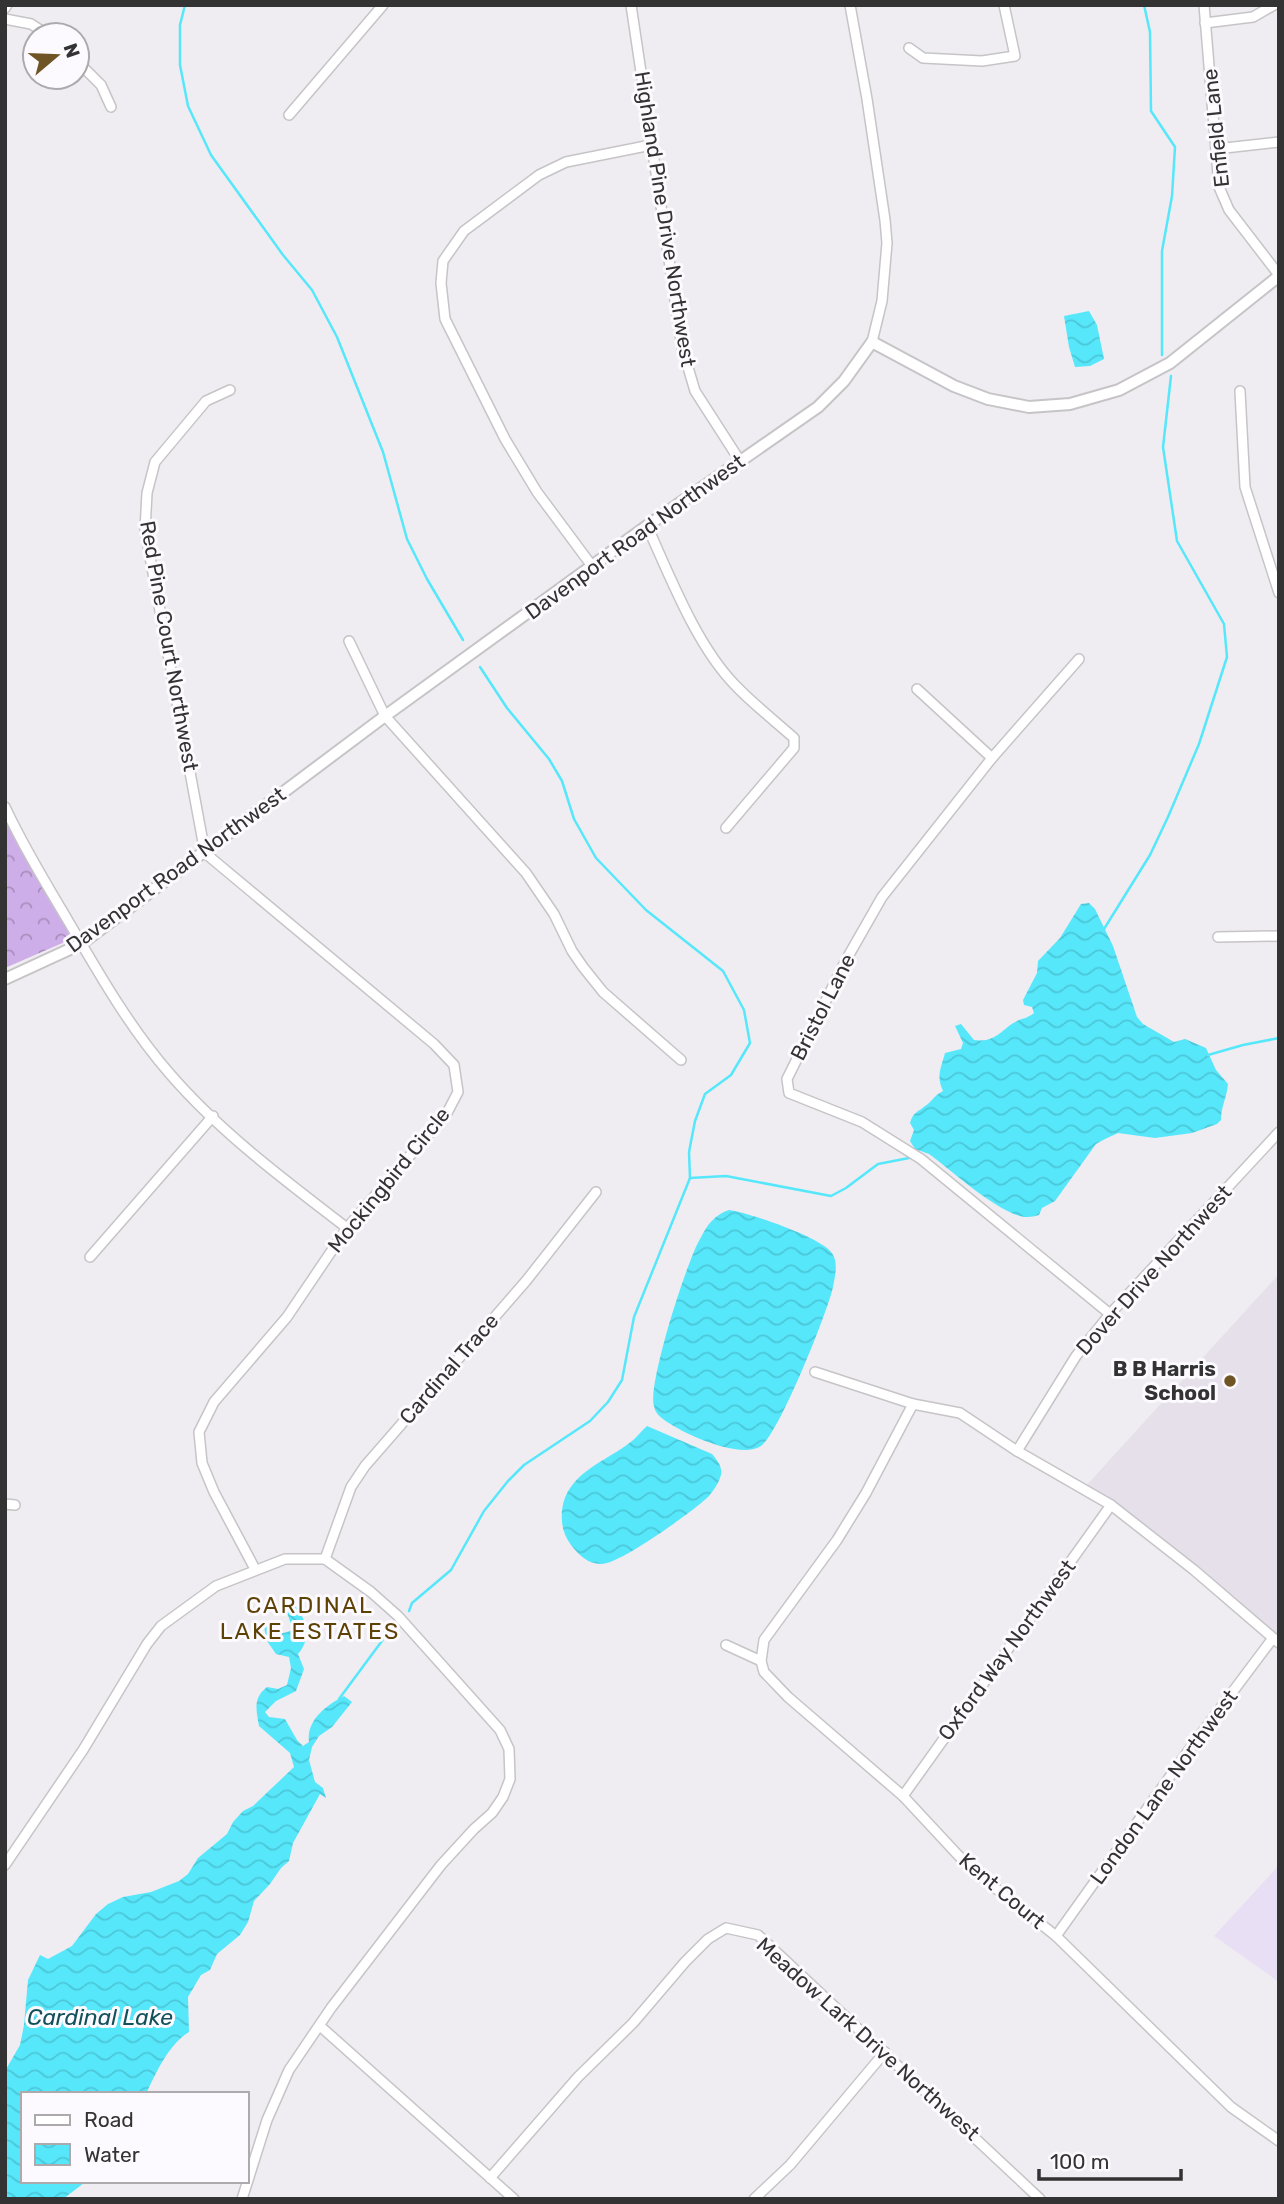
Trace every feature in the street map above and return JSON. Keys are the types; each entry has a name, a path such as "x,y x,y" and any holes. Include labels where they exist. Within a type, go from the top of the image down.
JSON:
{"street":[{"path":"289,115 383,5"},
{"name":"Highland Pine Drive Northwest","path":"631,5 682,346 695,391 740,461"},
{"path":"850,5 867,99 887,243 882,301 872,342 954,386 988,399 1028,407 1070,404 1119,390 1170,363 1279,275"},
{"path":"909,48 922,58 982,61 1015,56 1004,5"},
{"name":"Enfield Lane","path":"1204,5 1219,187 1229,210 1279,275"},
{"path":"1205,23 1253,17 1273,5"},
{"path":"91,74 102,85 111,107"},
{"path":"1216,149 1279,142"},
{"path":"592,566 537,492 505,439 445,318 441,283 443,261 464,231 539,175 566,162 651,145"},
{"name":"Davenport Road Northwest","path":"5,979 81,944 385,716 647,526 818,407 844,381 872,342"},
{"name":"Red Pine Court Northwest","path":"205,853 145,530 147,493 155,462 206,401 230,390"},
{"path":"1240,391 1245,487 1279,593"},
{"path":"647,526 710,652 734,684 794,738 794,748 726,828"},
{"path":"349,641 385,716 526,873 554,914 572,951 603,992 681,1060"},
{"path":"917,689 992,758 1079,659"},
{"name":"Bristol Lane","path":"992,758 882,897 846,960 787,1076 789,1093 862,1122 921,1159 1110,1314"},
{"path":"5,807 19,837 81,944 153,1053 212,1116 268,1166 346,1228"},
{"name":"Mockingbird Circle","path":"205,853 435,1044 454,1065 457,1092 447,1113 346,1228 287,1317 214,1402 199,1432 202,1463 206,1473 255,1569"},
{"path":"1219,937 1279,936"},
{"path":"90,1257 212,1116"},
{"name":"Dover Drive Northwest","path":"1017,1451 1076,1356 1110,1314 1279,1132"},
{"name":"Cardinal Trace","path":"325,1559 351,1487 365,1466 526,1281 596,1192"},
{"path":"815,1372 913,1404 960,1413 1017,1451 1111,1505 1194,1570 1276,1641"},
{"path":"726,1645 761,1661 764,1640 837,1540 859,1505 913,1404"},
{"name":"Oxford Way Northwest","path":"903,1796 1111,1505"},
{"path":"5,1864 83,1750 147,1644 161,1626 216,1586 285,1559 325,1559 371,1592 398,1616 500,1730 509,1749 510,1779 503,1797 492,1813 441,1865 331,2008 289,2070 267,2120 248,2180"},
{"name":"London Lane Northwest","path":"1056,1936 1189,1750 1276,1641"},
{"name":"Kent Court","path":"761,1661 764,1672 788,1697 903,1796 970,1868 1056,1936 1231,2107 1279,2141"},
{"name":"Meadow Lark Drive Northwest","path":"490,2178 578,2077 633,2023 685,1962 708,1939 726,1928 758,1935 1040,2199"},
{"path":"320,2026 514,2199"},
{"path":"754,2199 790,2165 885,2052"}],"shaded area":[{"name":"B B Harris School","path":"1279,1274 1279,1641 1085,1487"},
{"path":"1279,1865 1279,1982 1214,1936"}],"green space":[{"path":"5,803 74,938 5,968"}],"water":[{"path":"1089,311 1097,325 1104,359 1090,366 1075,367 1064,316"},
{"path":"1089,903 1095,909 1113,946 1137,1017 1143,1024 1174,1042 1185,1039 1206,1048 1216,1070 1228,1084 1221,1120 1192,1133 1155,1138 1118,1133 1105,1139 1096,1144 1055,1201 1042,1208 1039,1215 1017,1215 977,1192 929,1154 915,1149 910,1141 914,1130 910,1123 916,1113 943,1091 940,1076 945,1053 961,1049 963,1043 955,1026 961,1024 974,1040 989,1039 1034,1013 1032,1007 1024,1005 1023,1000 1037,973 1038,961 1060,938 1081,904"},
{"path":"729,1210 766,1220 813,1239 831,1252 836,1264 829,1300 813,1345 779,1419 761,1446 739,1450 696,1437 663,1419 657,1414 653,1394 662,1350 686,1271 708,1225"},
{"path":"647,1426 712,1454 721,1468 719,1480 709,1496 656,1536 610,1562 592,1562 577,1552 564,1533 562,1510 565,1497 579,1477 632,1441"},
{"name":"Cardinal Lake","path":"286,1600 291,1600 306,1626 306,1640 298,1654 304,1669 296,1691 276,1701 265,1712 269,1717 285,1719 303,1746 309,1742 311,1727 319,1714 344,1696 352,1702 312,1747 309,1760 315,1782 323,1788 326,1798 320,1794 293,1843 289,1861 254,1901 248,1922 240,1935 217,1954 210,1970 201,1975 188,1997 189,2032 169,2052 147,2092 21,2092 21,2183 84,2183 63,2199 5,2199 5,2071 20,2045 28,1980 40,1955 48,1959 72,1946 96,1914 108,1904 179,1881 188,1874 198,1858 227,1834 243,1811 253,1806 294,1767 290,1753 259,1726 257,1709 259,1695 267,1687 278,1689 287,1685 291,1668 289,1657 276,1654 267,1641 264,1627 270,1626 280,1633 292,1630"}],"waterway":[{"path":"185,5 180,25 180,65 188,106 211,155 283,255 312,290 337,337 383,452 407,539 463,640"},
{"path":"1144,5 1150,32 1151,111 1175,147 1172,196 1162,251 1162,355"},
{"path":"1104,929 1150,855 1168,817 1199,744 1227,657 1224,624 1177,541 1163,447 1171,376"},
{"path":"409,1611 412,1603 451,1570 484,1511 508,1481 524,1465 590,1421 608,1402 622,1380 634,1317 690,1178 689,1152 695,1121 705,1094 731,1075 750,1043 744,1010 723,971 646,910 596,858 574,819 562,781 549,759 507,708 480,667"},
{"path":"1208,1055 1279,1038"},
{"path":"690,1178 726,1176 831,1196 878,1164 911,1156"},
{"path":"339,1699 393,1626"}],"place":[{"name":"B B Harris School","path":"1230,1381"}],"district":[{"name":"CARDINAL LAKE ESTATES","path":"310,1618"}]}
